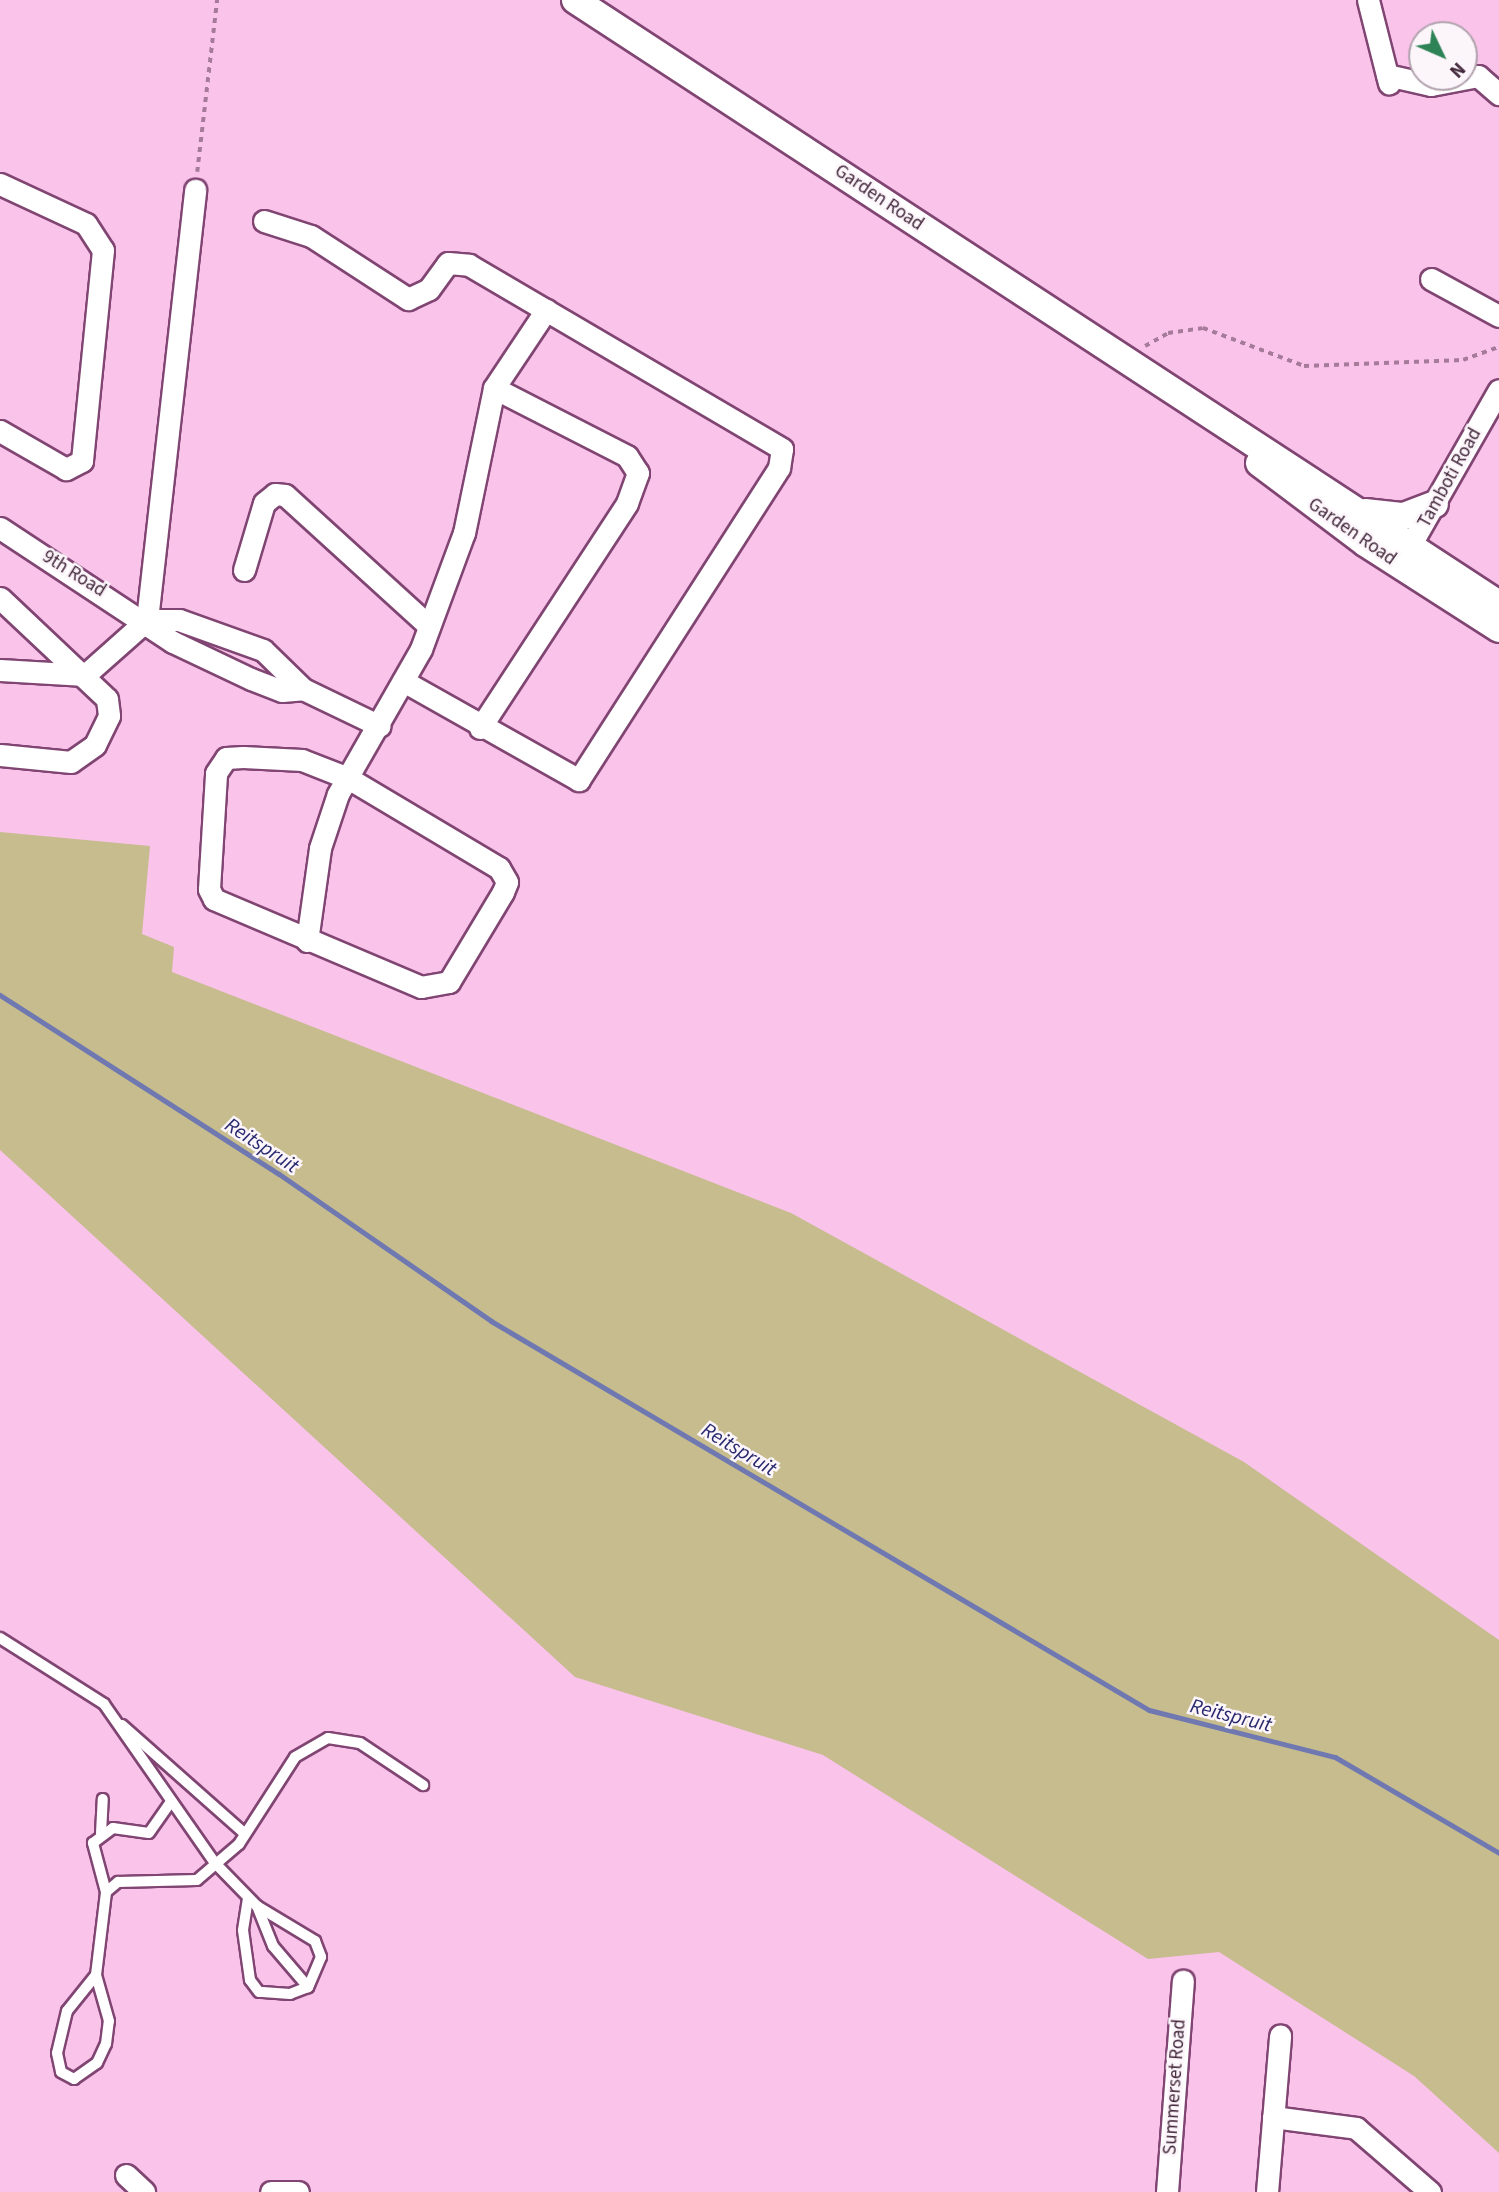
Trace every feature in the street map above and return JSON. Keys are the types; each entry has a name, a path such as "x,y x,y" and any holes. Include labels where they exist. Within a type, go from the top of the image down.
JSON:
{"street":[{"name":"Garden Road","path":"575,0 1180,398 1359,511 1410,559 1499,604"},
{"path":"1368,0 1388,79 1431,85 1478,76 1499,94"},
{"path":"0,184 86,224 103,250 82,461 75,468 59,466 0,430"},
{"path":"147,620 195,190"},
{"path":"264,222 311,236 408,299 429,289 442,268 456,261 771,437 783,456 579,780 480,728 403,681"},
{"path":"1431,279 1499,316"},
{"path":"307,941 320,848 348,778 380,726 429,626 464,533 494,388 546,310"},
{"path":"480,728 627,503 638,473 627,456 494,388"},
{"name":"Tamboti Road","path":"1410,559 1435,504 1499,390"},
{"name":"Garden Road","path":"1180,398 1410,559 1499,629"},
{"name":"Tamboti Road","path":"1410,559 1499,420"},
{"path":"244,570 264,503 275,494 285,495 429,626"},
{"path":"1359,511 1404,516 1435,504"},
{"name":"9th Road","path":"0,528 147,620 173,642 251,680 282,691 303,689"},
{"path":"0,598 85,675 107,699 108,716 105,732 84,757 71,762 0,755"},
{"path":"0,670 85,675 147,620 180,620 263,650 303,689 380,726"},
{"path":"226,758 302,760 348,778 489,861 507,882 441,987 421,987 307,941 214,899 209,889 216,773 226,758"},
{"name":"Summerset Road","path":"1167,2192 1183,1981"},
{"path":"1267,2192 1280,2036"},
{"path":"1273,2118 1356,2128 1430,2192"},
{"path":"126,2175 144,2192"},
{"path":"271,2192 298,2192"}],"lane":[{"path":"0,1638 76,1685 244,1833"},
{"path":"117,1721 215,1863 253,1902 321,1948 308,1987"},
{"path":"106,1892 118,1882 197,1880 215,1863 232,1853 295,1756 328,1738 360,1743 422,1785"},
{"path":"96,1975 67,2011 57,2053 61,2072 74,2079 97,2063 106,2043 109,2021 96,1975 106,1892 94,1855 101,1832 103,1799"},
{"path":"101,1832 149,1833 172,1802"},
{"path":"253,1902 273,1946 308,1987"},
{"path":"253,1902 243,1930 250,1980 259,1992 290,1994 308,1987"}],"path":[{"path":"195,190 217,0"},
{"path":"1127,363 1154,339 1191,327 1216,331 1291,365 1463,360 1499,347"}],"shaded area":[{"name":"Reitspruit","path":"0,832 150,846 142,934 174,947 172,972 791,1213 1244,1462 1499,1640 1499,2153 1414,2076 1219,1952 1148,1959 823,1755 575,1677 0,1150"}],"waterway":[{"name":"Reitspruit","path":"0,995 279,1174 491,1321 1149,1710 1335,1757 1499,1853"}]}
